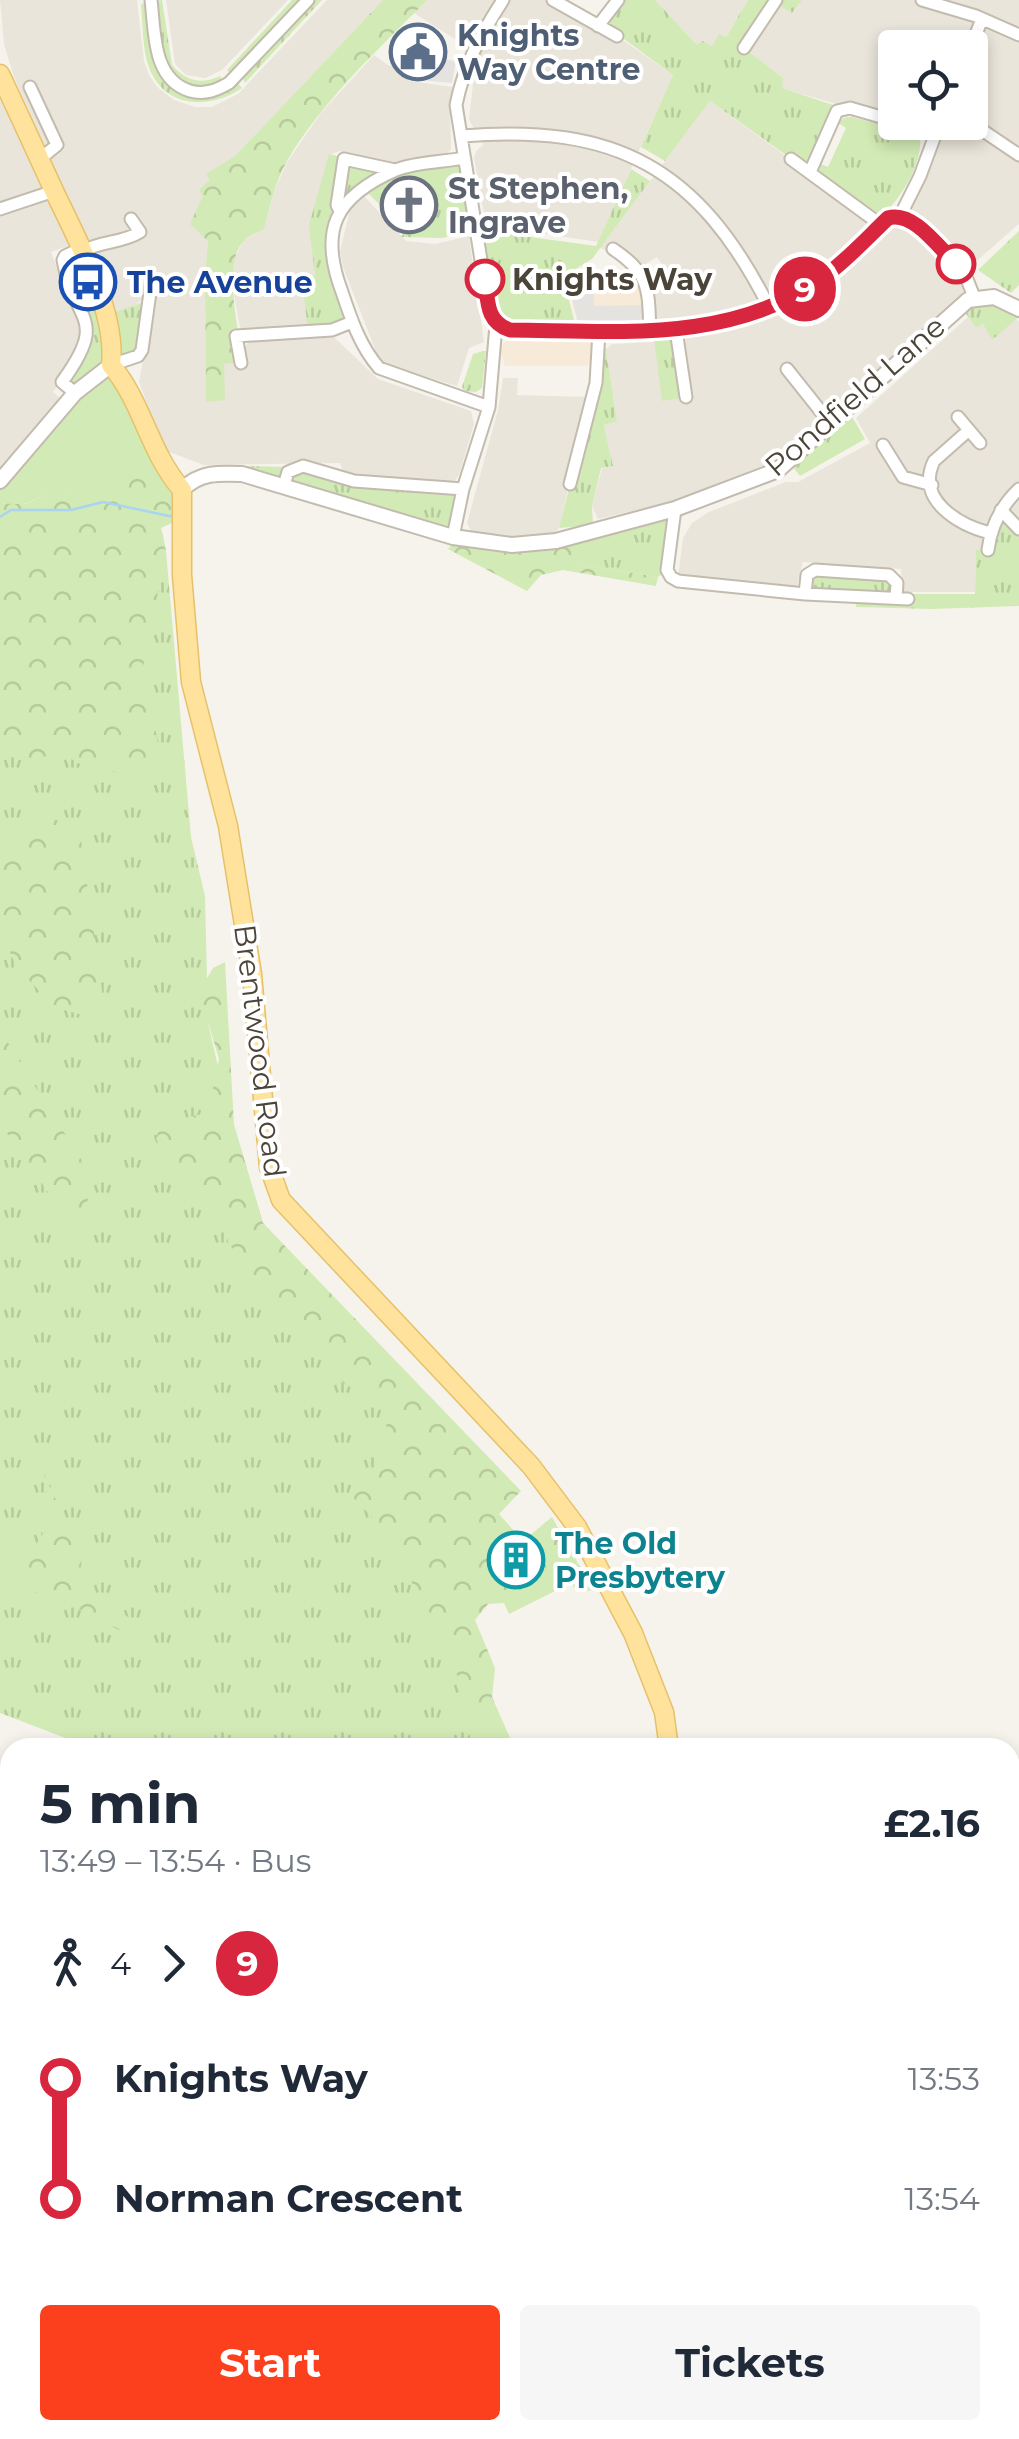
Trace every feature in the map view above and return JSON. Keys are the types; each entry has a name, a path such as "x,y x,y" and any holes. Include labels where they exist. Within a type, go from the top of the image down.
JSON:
{"main road":[{"path":"0,74 82,250 113,351 111,365 125,381 162,467 182,490"},
{"name":"Brentwood Road","path":"182,490 182,575 191,682 228,826 252,974 269,1167 281,1200 531,1466 577,1527 633,1633 664,1712 668,1738"}],"street":[{"path":"151,0 164,71 176,83 200,92 216,90 229,82 308,0"},
{"path":"503,0 462,77 456,105 490,316 496,325 510,330 650,331 734,319 769,307 824,278 888,218 900,216 963,270 974,297"},
{"path":"553,0 617,36"},
{"path":"598,26 618,0"},
{"path":"744,48 776,0"},
{"path":"922,0 982,18 1019,35"},
{"path":"977,30 982,18"},
{"path":"30,87 57,145 40,158"},
{"path":"810,172 837,110 850,108 878,116"},
{"path":"462,136 513,132 559,135 636,158 670,179 707,212 730,238 769,307"},
{"path":"988,134 1019,156"},
{"path":"900,216 934,140"},
{"path":"464,158 396,170 364,189 333,223 333,266 352,322 379,368 489,406"},
{"path":"340,211 337,204 344,159 396,170"},
{"path":"791,159 881,225"},
{"path":"0,209 54,191"},
{"path":"75,393 62,382 87,343 88,329 62,260 96,244 134,236 140,232 131,219"},
{"path":"613,250 632,262 646,283 650,331"},
{"path":"0,481 75,393 111,365 138,356 152,278"},
{"name":"Pondfield Lane","path":"182,490 195,479 213,473 242,474 453,538 512,545 556,542 675,510 778,470 960,305 974,297 1006,300 1019,309"},
{"path":"241,363 236,336 332,330 352,322"},
{"path":"453,538 462,489 489,406 496,325"},
{"path":"676,330 686,397"},
{"path":"570,484 596,383 598,331"},
{"path":"787,369 830,423"},
{"path":"958,417 980,442"},
{"path":"969,430 934,461 930,468 932,485 948,516 990,533"},
{"path":"883,445 903,477 932,485"},
{"path":"284,485 288,472 303,466 354,482 462,489"},
{"path":"988,550 990,533 1001,510 1019,489"},
{"path":"675,510 666,575 678,581 805,594 902,599 897,583 889,575 815,570 807,574 805,594"},
{"path":"1001,510 1019,529"}],"shaded area":[{"path":"0,0 137,0 144,61 157,87 174,100 195,107 212,107 238,94 327,0 383,0 235,156 207,174 211,180 203,195 204,234 208,241 206,402 224,364 245,363 245,346 253,339 334,337 378,379 471,411 474,424 453,483 345,477 340,463 204,465 164,450 139,382 154,298 143,299 116,320 93,255 14,77 4,44"},
{"path":"166,0 288,0 222,70 205,78 186,75 175,64"},
{"path":"427,0 553,0 617,36 673,75 598,242 486,225 474,158 483,145 481,131 469,119 473,84 483,57 414,13"},
{"path":"655,0 748,0 725,38 712,46 698,46"},
{"path":"802,0 1019,0 1019,224 957,278 964,288 961,298 767,470 680,500 598,519 592,506 602,468 613,466 604,424 617,420 606,349 612,344 654,342 653,284 671,277 657,257 642,266 600,248 710,101 881,225 895,216 933,140 988,140 988,30 878,30 878,116 781,88 783,78 744,48 775,2 792,13"},
{"path":"374,55 388,65 410,70 409,81 453,87 451,149 447,154 396,164 340,151 329,155 315,277 303,278 308,329 241,333 231,279 233,262 243,241 264,228 287,162 321,113"},
{"path":"441,59 456,61 452,83 409,79 409,62 440,64"},
{"path":"0,91 70,245 51,252 83,333 74,361 53,392 60,398 0,473"},
{"path":"364,196 406,241 435,244 469,236 484,342 469,348 457,386 385,364 377,354 340,251 350,210"},
{"path":"593,280 594,306 645,305 647,318 641,323 578,322 568,283"},
{"path":"627,280 643,285 646,299 641,323 598,323 595,353 587,366 505,366 500,348 506,341 581,341 568,283"},
{"path":"968,317 976,328 983,324 992,339 1016,319 1019,322 1019,529 988,550 976,551 975,592 903,592 901,569 803,562 796,589 678,577 683,538 692,523 709,512 786,482 798,482 870,443 856,418"},
{"path":"503,378 518,378 517,395 588,397 560,526 556,532 538,538 521,540 472,533 467,523"}],"green space":[{"path":"162,0 172,65 194,80 220,76 223,82 205,87 187,84 167,67 155,1"},
{"path":"292,0 301,0 231,74 227,70"},
{"path":"315,0 322,0 245,83 242,77"},
{"path":"383,0 427,0 334,97 287,161 264,229 243,242 233,267 241,363 224,364 225,400 206,402 208,241 190,224 203,196 199,190 210,180 206,174 235,156"},
{"path":"623,0 655,0 697,45 703,41 712,46 719,34 726,37 748,0 802,0 792,13 775,3 744,48 783,78 782,88 842,108 810,172 710,101 665,161 641,147 673,75 609,28 607,19"},
{"path":"146,3 153,60 162,79 171,87 204,97 237,82 242,88 202,102 189,102 165,91 147,60 141,4"},
{"path":"844,118 878,124 878,140 920,140 909,180 882,216 825,178 819,169 821,164 828,167 846,128 838,123"},
{"path":"329,154 396,170 464,158 478,230 596,246 631,169 650,181 592,259 563,277 577,331 496,325 477,230 442,238 401,237 437,194 419,177 404,181 379,204 364,189 354,197 331,237 352,322 308,331 302,278 315,276 309,225"},
{"path":"1019,231 1019,285 1011,293 978,270"},
{"path":"82,248 104,316 149,300 142,350 75,393 62,382 87,343 63,260"},
{"path":"974,297 1019,309 1019,317 992,340 983,324 976,328 960,305"},
{"path":"677,336 686,397 662,401 654,338"},
{"path":"606,349 617,421 604,425 613,466 601,468 592,506 593,525 559,528 596,383 599,350"},
{"path":"486,351 482,388 465,391 462,387 473,354"},
{"path":"111,365 158,456 123,487 61,489 24,504 0,503 0,484 75,393"},
{"path":"847,408 865,439 800,476 788,461"},
{"path":"158,456 171,477 182,518 161,528 166,551 143,667 162,764 151,774 128,775 80,764 62,754 21,760 0,750 0,503 25,504 60,489 87,487"},
{"path":"241,466 294,467 340,478 463,489 453,537 242,474"},
{"path":"675,509 667,570 658,577 574,564 595,532"},
{"path":"1001,510 1019,529 1019,606 856,607 856,597 805,594 807,575 889,575 896,598 909,594 975,594 976,550 988,550"},
{"path":"158,514 166,551 191,837 205,896 208,1023 223,1088 263,1223 408,1393 391,1507 509,1738 65,1738 0,1713 0,516"},
{"path":"595,532 575,564 658,577 656,586 563,570 541,575 527,591 448,549 456,539 490,544"},
{"path":"48,813 81,840 102,991 86,1016 56,1008 16,967 0,926 3,839"},
{"path":"225,962 234,1125 263,1223 521,1491 499,1514 523,1541 552,1517 593,1590 578,1592 571,1583 509,1614 504,1603 488,1604 475,1620 495,1668 492,1697 510,1738 470,1738 478,1717 464,1709 452,1661 434,1639 397,1544 352,1496 374,1473 388,1419 383,1407 345,1384 241,1261 228,1242 222,1206 194,1201 156,1139 159,1129 169,1122 202,1114 209,1108 219,1059 199,992 213,968"},
{"path":"0,1030 94,1180 77,1234 0,1123"},
{"path":"44,1474 82,1557 79,1584 153,1634 149,1646 63,1600 32,1591 20,1570 9,1571 3,1582 0,1580 0,1549 16,1547 28,1555 46,1526"}],"waterway":[{"path":"0,517 11,510 71,510 103,502 174,517"}],"bus line":[{"name":"9","path":"485,279 490,316 496,325 510,330 666,331 734,319 794,295 824,278 888,218 895,216 909,220 956,264"}],"place":[{"name":"Knights Way Centre","path":"418,52"},
{"name":"St Stephen, Ingrave","path":"409,205"},
{"name":"Knights Way","path":"485,279"},
{"name":"The Avenue","path":"88,282"},
{"name":"The Old Presbytery","path":"516,1560"}]}
